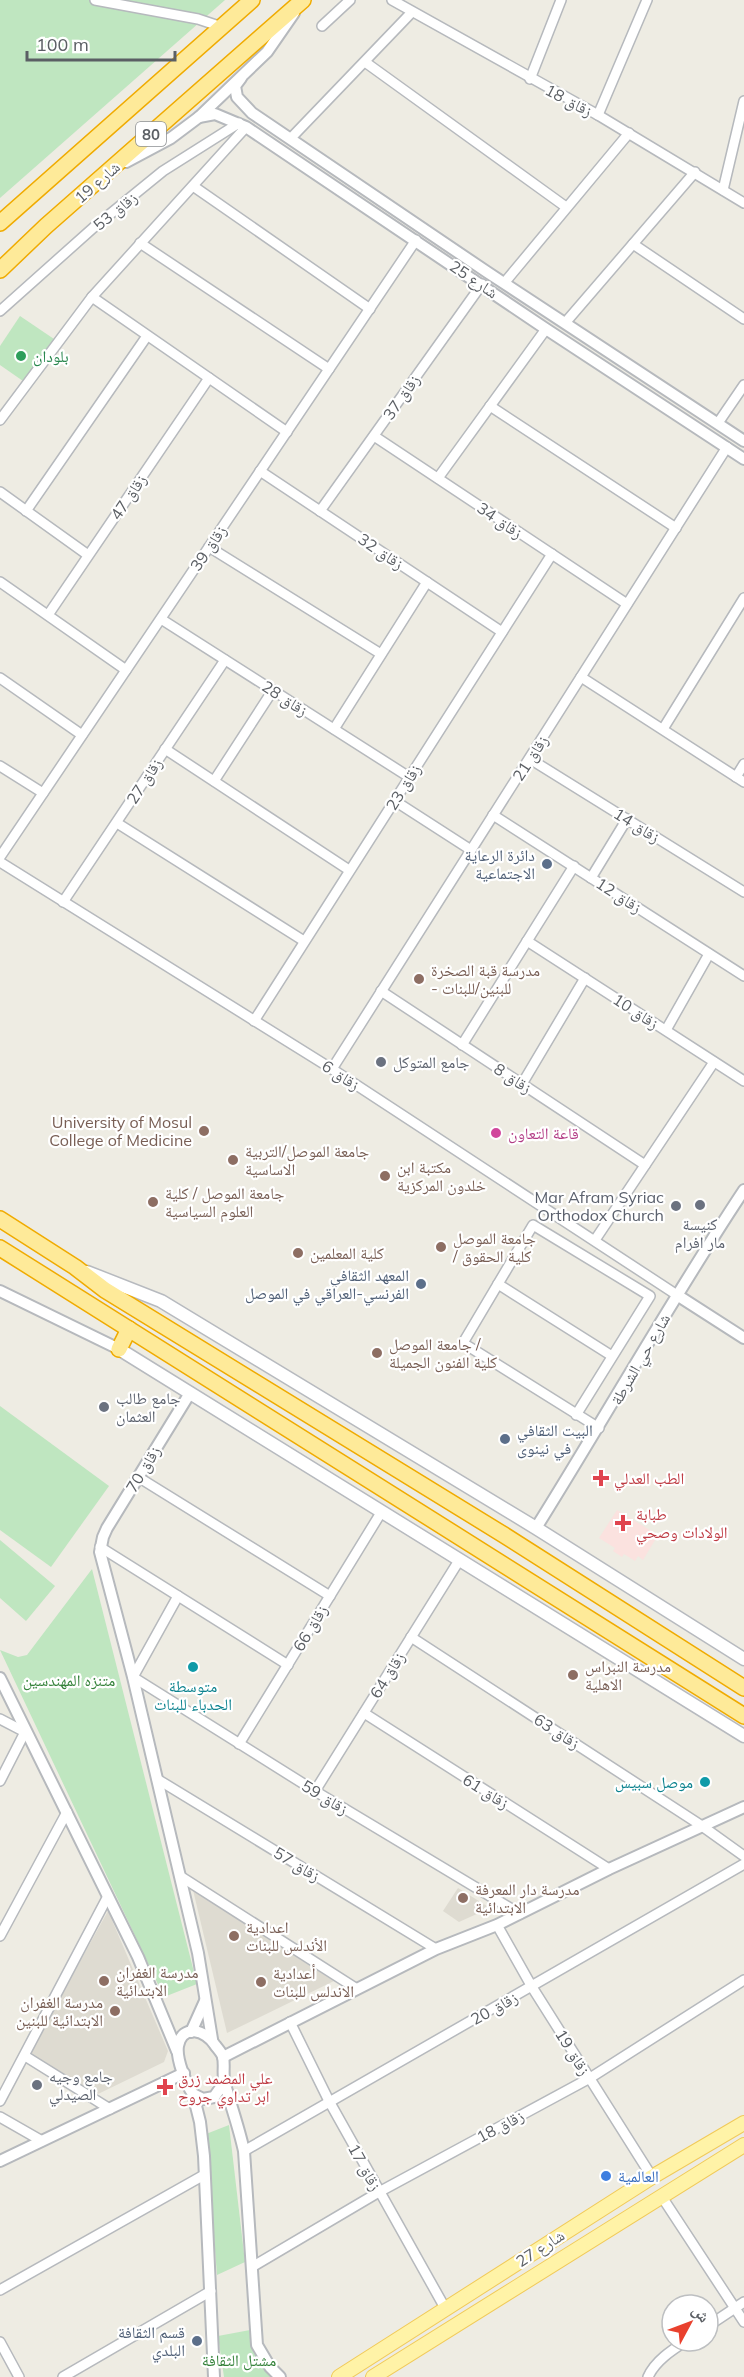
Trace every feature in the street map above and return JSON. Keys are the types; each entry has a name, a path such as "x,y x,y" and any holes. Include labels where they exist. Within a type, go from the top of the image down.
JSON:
{"highway":[{"name":"شارع 19","path":"0,223 252,0"},
{"name":"شارع 19","path":"0,270 304,0"},
{"path":"0,1219 75,1267 105,1290 504,1536 744,1688"},
{"path":"0,1248 744,1716"},
{"path":"118,1349 129,1329"}],"main road":[{"path":"75,1267 161,1300 536,1528 744,1659"},
{"path":"118,1349 744,1736"},
{"name":"شارع 27","path":"339,2377 652,2177 744,2123"},
{"name":"شارع 27","path":"373,2377 744,2145"},
{"path":"512,2266 524,2284"}],"street":[{"path":"95,0 198,19 222,27"},
{"path":"101,178 171,138 199,117 275,43 304,0"},
{"path":"322,26 350,0"},
{"name":"زقاق 18","path":"392,0 598,115 744,203"},
{"path":"530,79 560,3 549,0"},
{"path":"598,115 647,0"},
{"path":"291,138 412,12"},
{"path":"365,62 566,207"},
{"name":"شارع 25","path":"241,78 235,86 237,97 243,105 744,441"},
{"path":"723,190 744,101"},
{"name":"شارع 25","path":"199,117 215,114 243,125 744,459"},
{"path":"0,420 92,297 193,186 243,125"},
{"name":"زقاق 53","path":"0,311 93,228 163,171 243,125"},
{"path":"505,282 629,134"},
{"path":"565,323 695,172"},
{"path":"193,186 370,309"},
{"name":"زقاق 39","path":"0,857 416,240"},
{"path":"140,243 329,369"},
{"path":"633,244 744,319"},
{"name":"زقاق 37","path":"320,511 482,284"},
{"path":"92,297 286,432"},
{"path":"528,316 536,303"},
{"path":"438,478 546,329"},
{"path":"26,511 147,336"},
{"name":"زقاق 47","path":"48,615 209,378"},
{"path":"718,423 744,385"},
{"path":"490,406 676,528"},
{"name":"زقاق 34","path":"374,436 627,604"},
{"name":"زقاق 21","path":"332,1069 727,447"},
{"name":"زقاق 32","path":"260,471 502,632"},
{"path":"0,492 88,555"},
{"path":"209,547 381,654"},
{"name":"زقاق 23","path":"254,1021 552,554"},
{"path":"0,582 126,670"},
{"path":"334,729 427,582"},
{"path":"663,729 744,598"},
{"name":"زقاق 28","path":"161,619 409,777"},
{"name":"زقاق 27","path":"63,902 225,660"},
{"path":"581,677 740,779 744,764"},
{"path":"0,678 82,735"},
{"path":"214,782 273,690"},
{"path":"165,749 349,870"},
{"name":"زقاق 14","path":"530,759 744,892"},
{"path":"0,766 43,793"},
{"path":"395,801 471,850"},
{"name":"زقاق 12","path":"493,815 744,976"},
{"path":"591,878 627,819"},
{"path":"117,823 304,941"},
{"name":"زقاق 6","path":"0,862 332,1069 677,1295"},
{"path":"462,1045 574,866"},
{"name":"زقاق 10","path":"527,941 744,1081"},
{"path":"666,1030 709,954"},
{"path":"522,1084 585,978"},
{"name":"زقاق 8","path":"381,991 645,1165"},
{"path":"595,1240 714,1062"},
{"name":"شارع حي الشرطة","path":"536,1528 599,1428 677,1295 744,1190"},
{"path":"576,1414 650,1296 533,1225 463,1343 576,1414 599,1428"},
{"path":"498,1284 612,1356"},
{"path":"0,1291 118,1349"},
{"path":"677,1295 744,1338"},
{"name":"زقاق 70","path":"100,1547 107,1528 190,1393"},
{"path":"138,1477 330,1596"},
{"name":"زقاق 66","path":"239,1744 382,1511"},
{"path":"100,1547 288,1665"},
{"path":"100,1547 198,1953 212,2039"},
{"name":"زقاق 64","path":"315,1791 459,1559"},
{"path":"133,1677 178,1596"},
{"name":"زقاق 63","path":"411,1637 702,1826 744,1856"},
{"name":"زقاق 59","path":"133,1677 315,1791 520,1914"},
{"path":"0,1678 162,2011 193,2094 202,2137 214,2377"},
{"name":"زقاق 61","path":"364,1713 609,1869"},
{"path":"0,1719 25,1732"},
{"path":"0,1781 25,1732"},
{"name":"زقاق 57","path":"157,1779 436,1949"},
{"path":"223,2057 436,1949 497,1925 609,1869 744,1807"},
{"path":"0,1936 67,1812"},
{"name":"زقاق 20","path":"244,2151 744,1864"},
{"path":"180,1876 357,1989"},
{"path":"0,2101 108,1896"},
{"name":"زقاق 19","path":"497,1925 532,1987 652,2177"},
{"name":"زقاق 18","path":"252,2266 379,2192 590,2078 744,1980"},
{"path":"178,2052 179,2042 189,2033 206,1998"},
{"path":"162,2011 189,2033 201,2031 212,2039 223,2057 224,2083 238,2122 244,2151 257,2345 270,2367 280,2377"},
{"name":"زقاق 17","path":"290,2022 329,2101 445,2308"},
{"path":"25,2056 110,2109"},
{"path":"0,2161 184,2073"},
{"path":"193,2094 203,2099 214,2097 224,2083"},
{"path":"0,2117 42,2141"},
{"path":"0,2290 204,2175"},
{"path":"662,2197 744,2322"},
{"path":"63,2377 211,2291"},
{"path":"720,2318 744,2302"},
{"path":"0,2342 19,2377"},
{"path":"648,2377 669,2353"}],"shaded area":[{"name":"طبابة الولادات وصحي","path":"617,1510 658,1535 643,1560 638,1556 635,1561 624,1554 622,1557 613,1551 615,1548 599,1538"},
{"name":"مدرسة دار المعرفة الابتدائية","path":"458,1888 490,1908 459,1922 443,1911"},
{"name":"اعدادية الأندلس للبنات","path":"193,1890 334,1981 227,2033"},
{"name":"مدرسة الغفران الابتدائية","path":"108,1911 168,2051 164,2062 98,2094 28,2055"}],"green space":[{"path":"0,0 225,0 0,198"},
{"name":"بلودان","path":"20,316 54,339 23,381 0,365 0,346"},
{"path":"0,1406 109,1486 51,1567 0,1530"},
{"path":"0,1540 55,1586 26,1621 0,1598"},
{"name":"متنزه المهندسين","path":"92,1569 197,1984 164,1997 0,1650 18,1657 27,1655"},
{"path":"229,2125 245,2262 217,2275 206,2134"},
{"name":"مشتل الثقافة","path":"250,2330 253,2349 273,2377 224,2377 218,2336"}],"place":[{"name":"بلودان","path":"21,356"},
{"name":"دائرة الرعاية الاجتماعية","path":"547,864"},
{"name":"مدرسة قبة الصخرة - للبنين/للبنات","path":"419,979"},
{"name":"جامع المتوكل","path":"381,1062"},
{"name":"University of Mosul College of Medicine","path":"204,1131"},
{"name":"قاعة التعاون","path":"496,1133"},
{"name":"جامعة الموصل/التربية الاساسية","path":"233,1160"},
{"name":"مكتبة ابن خلدون المركزية","path":"385,1176"},
{"name":"جامعة الموصل / كلية العلوم السياسية","path":"153,1202"},
{"name":"كنيسة مار افرام","path":"700,1205"},
{"name":"Mar Afram Syriac Orthodox Church","path":"676,1206"},
{"name":"جامعة الموصل / كلية الحقوق","path":"441,1247"},
{"name":"كلية المعلمين","path":"298,1253"},
{"name":"المعهد الثقافي الفرنسي-العراقي في الموصل","path":"421,1284"},
{"name":"جامعة الموصل / كلية الفنون الجميلة","path":"377,1353"},
{"name":"جامع طالب العثمان","path":"104,1407"},
{"name":"البيت الثقافي في نينوى","path":"505,1439"},
{"name":"الطب العدلي","path":"601,1478"},
{"name":"طبابة الولادات وصحي","path":"623,1523"},
{"name":"متوسطة الحدباء للبنات","path":"193,1667"},
{"name":"مدرسة النبراس الاهلية","path":"573,1675"},
{"name":"موصل سبيس","path":"705,1782"},
{"name":"مدرسة دار المعرفة الابتدائية","path":"463,1898"},
{"name":"اعدادية الأندلس للبنات","path":"234,1936"},
{"name":"مدرسة الغفران الابتدائية","path":"104,1981"},
{"name":"أعدادية الاندلس للبنات","path":"261,1982"},
{"name":"مدرسة الغفران الابتدائية للبنين","path":"115,2011"},
{"name":"جامع وجيه الصيدلي","path":"37,2085"},
{"name":"علي المضمد زرق ابر تداوي جروح","path":"165,2087"},
{"name":"العالمية","path":"606,2176"},
{"name":"قسم الثقافة البلدي","path":"197,2341"}]}
